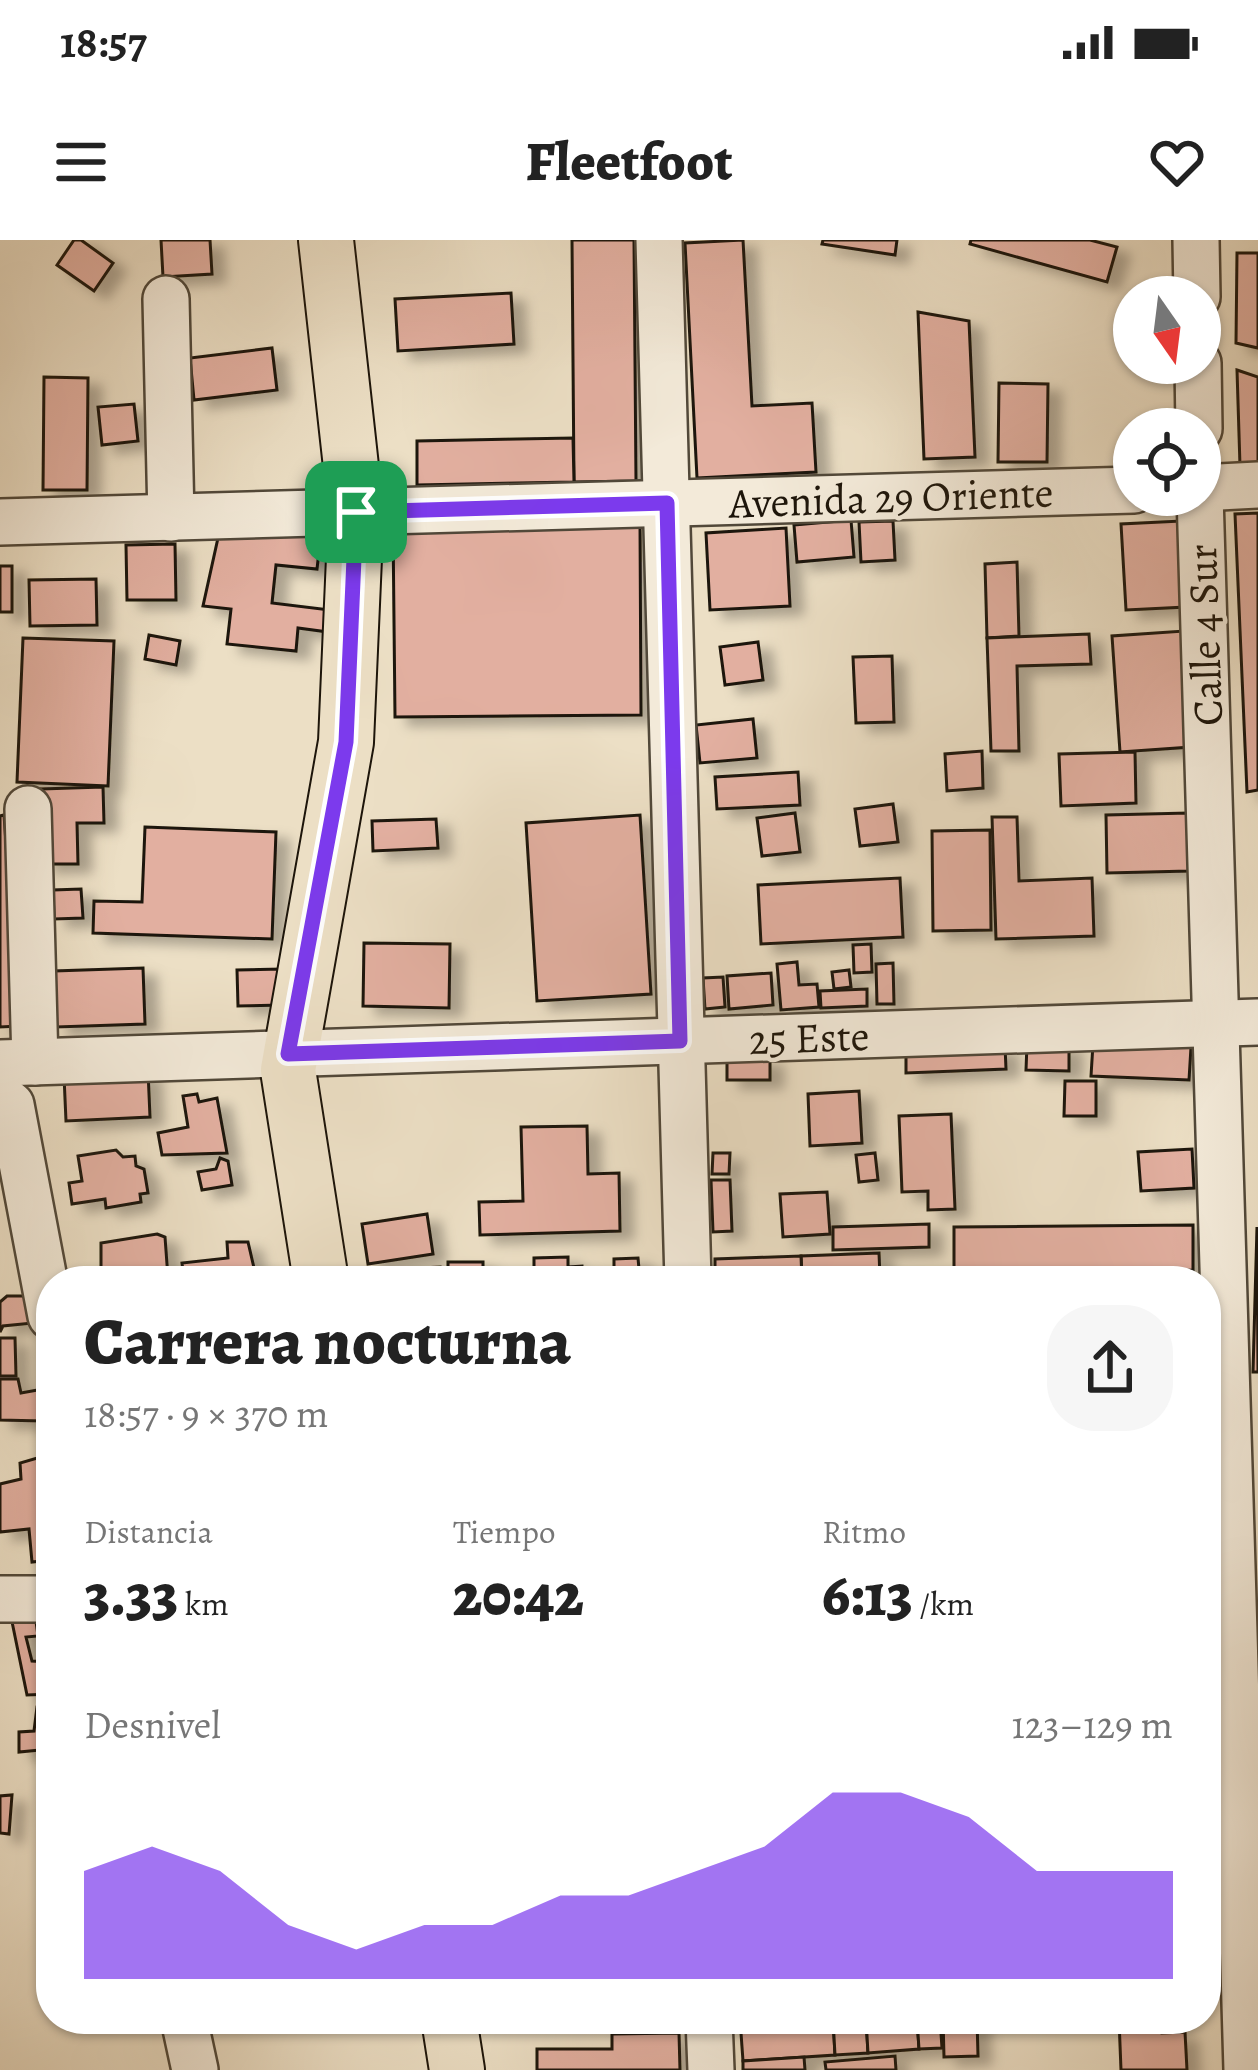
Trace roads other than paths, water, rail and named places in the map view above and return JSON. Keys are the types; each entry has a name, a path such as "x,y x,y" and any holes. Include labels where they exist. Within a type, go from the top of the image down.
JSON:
{"main road":[{"path":"318,1266 290,1100 288,1054 346,742 356,512 326,240"},
{"path":"451,2034 458,2070"}],"street":[{"path":"658,240 688,1266"},
{"path":"1196,240 1196,276"},
{"path":"166,299 170,518"},
{"path":"1221,489 1258,485"},
{"name":"Avenida 29 Oriente","path":"0,522 1113,491"},
{"name":"Calle 4 Sur","path":"1202,516 1237,1023 1231,1559 1247,2070"},
{"path":"18,1063 28,809"},
{"name":"25 Este","path":"18,1063 1237,1023"},
{"path":"0,1096 11,1105 42,1266"},
{"path":"0,1600 36,1599"},
{"path":"187,2034 195,2070"},
{"path":"710,2034 711,2070"}]}
